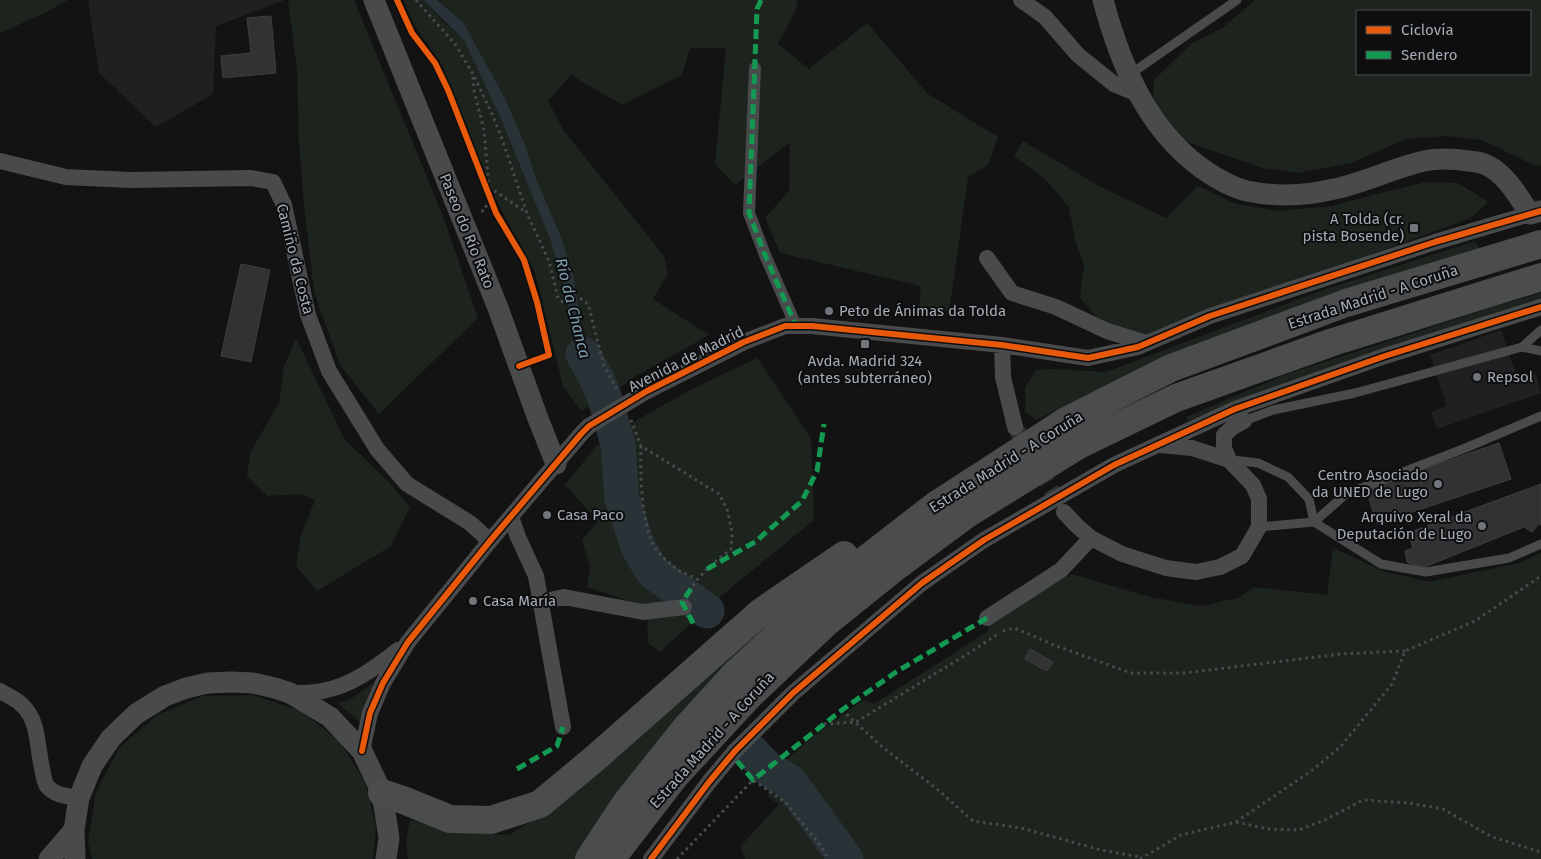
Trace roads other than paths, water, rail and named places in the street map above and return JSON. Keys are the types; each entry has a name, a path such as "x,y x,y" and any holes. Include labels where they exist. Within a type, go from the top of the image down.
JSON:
{"highway":[{"name":"Estrada Madrid - A Coruña","path":"589,859 626,803 679,736 736,673 826,590 936,505 1066,421 1171,368 1346,303 1541,244"},
{"name":"Estrada Madrid - A Coruña","path":"611,859 676,775 750,695 827,622 892,569 967,514 1077,446 1176,398 1333,342 1541,277"},
{"path":"382,793 450,819 491,820 540,804 593,760 761,612 954,479 1066,421"}],"street":[{"name":"Paseo do Río Rato","path":"374,0 498,308 556,464"},
{"path":"1021,0 1046,17 1078,55 1106,78 1114,84 1134,85"},
{"path":"1103,0 1107,16 1134,85 1164,133 1186,156 1216,178 1246,190 1284,196 1334,189 1425,161 1459,160 1485,164 1503,176 1535,212"},
{"path":"755,68 749,213 796,326"},
{"name":"Camiño da Costa","path":"0,161 66,177 130,180 251,178 273,182 284,206 308,315 329,371 377,449 407,484 470,523 490,541"},
{"name":"Avenida de Madrid","path":"362,751 370,713 382,683 408,642 490,541 581,434 590,426 646,390 744,342 785,326 812,326 1002,345 1088,358 1138,347 1210,316 1434,242 1535,212"},
{"path":"986,258 1012,293 1056,307 1107,332 1146,343"},
{"path":"651,859 735,751 792,693 922,584 984,540 1114,465 1157,444 1240,415 1385,356 1541,307"},
{"path":"1002,345 1003,377 1015,427"},
{"path":"1064,512 1092,538 1122,554 1166,568 1196,572 1220,567 1242,556 1259,527 1259,499 1252,485 1229,460 1224,448 1224,435 1233,427 1240,415"},
{"path":"1157,444 1192,448 1229,460"},
{"path":"511,517 536,576 563,727"},
{"path":"987,618 1061,570 1092,538"},
{"path":"540,602 564,597 643,612 684,607"},
{"name":"Avenida de Madrid","path":"290,693 322,691 346,684 380,664 408,642"},
{"path":"75,859 74,830 79,798 92,766 111,738 136,714 165,696 186,688 208,683 231,682 253,683 290,693 330,717 362,751 382,793 388,849 395,859"},
{"path":"0,692 15,699 31,717 36,731 41,767 46,786 59,795 79,798"},
{"path":"49,859 74,830"}],"lane":[{"path":"1134,85 1238,0"},
{"path":"1240,415 1355,393 1522,347 1541,330"},
{"path":"1522,347 1541,351"},
{"path":"1259,527 1314,522 1346,494 1463,449 1541,416"},
{"path":"1229,460 1258,463 1288,477 1309,499 1314,522 1381,564 1426,572 1509,558 1541,544"}],"water":[{"path":"423,0 437,0 463,22 505,98 526,147 536,179 561,237 574,278 583,336 608,395 601,398 579,365 566,293 550,239 500,117 464,40"}],"waterway":[{"name":"Río da Chanca","path":"583,354 598,381 618,444 622,499 639,549 653,572 707,611"},
{"name":"Río da Chanca","path":"751,751 768,769 789,781 846,859"}],"tunnel":[{"path":"1015,427 1063,510"}],"place":[{"name":"A Tolda (cr. pista Bosende)","path":"1414,228"},
{"name":"Peto de Ánimas da Tolda","path":"829,311"},
{"name":"Avda. Madrid 324 (antes subterráneo)","path":"865,344"},
{"name":"Repsol","path":"1477,377"},
{"name":"Centro Asociado da UNED de Lugo","path":"1438,484"},
{"name":"Casa Paco","path":"547,515"},
{"name":"Arquivo Xeral da Deputación de Lugo","path":"1482,526"},
{"name":"Casa María","path":"473,601"}]}
